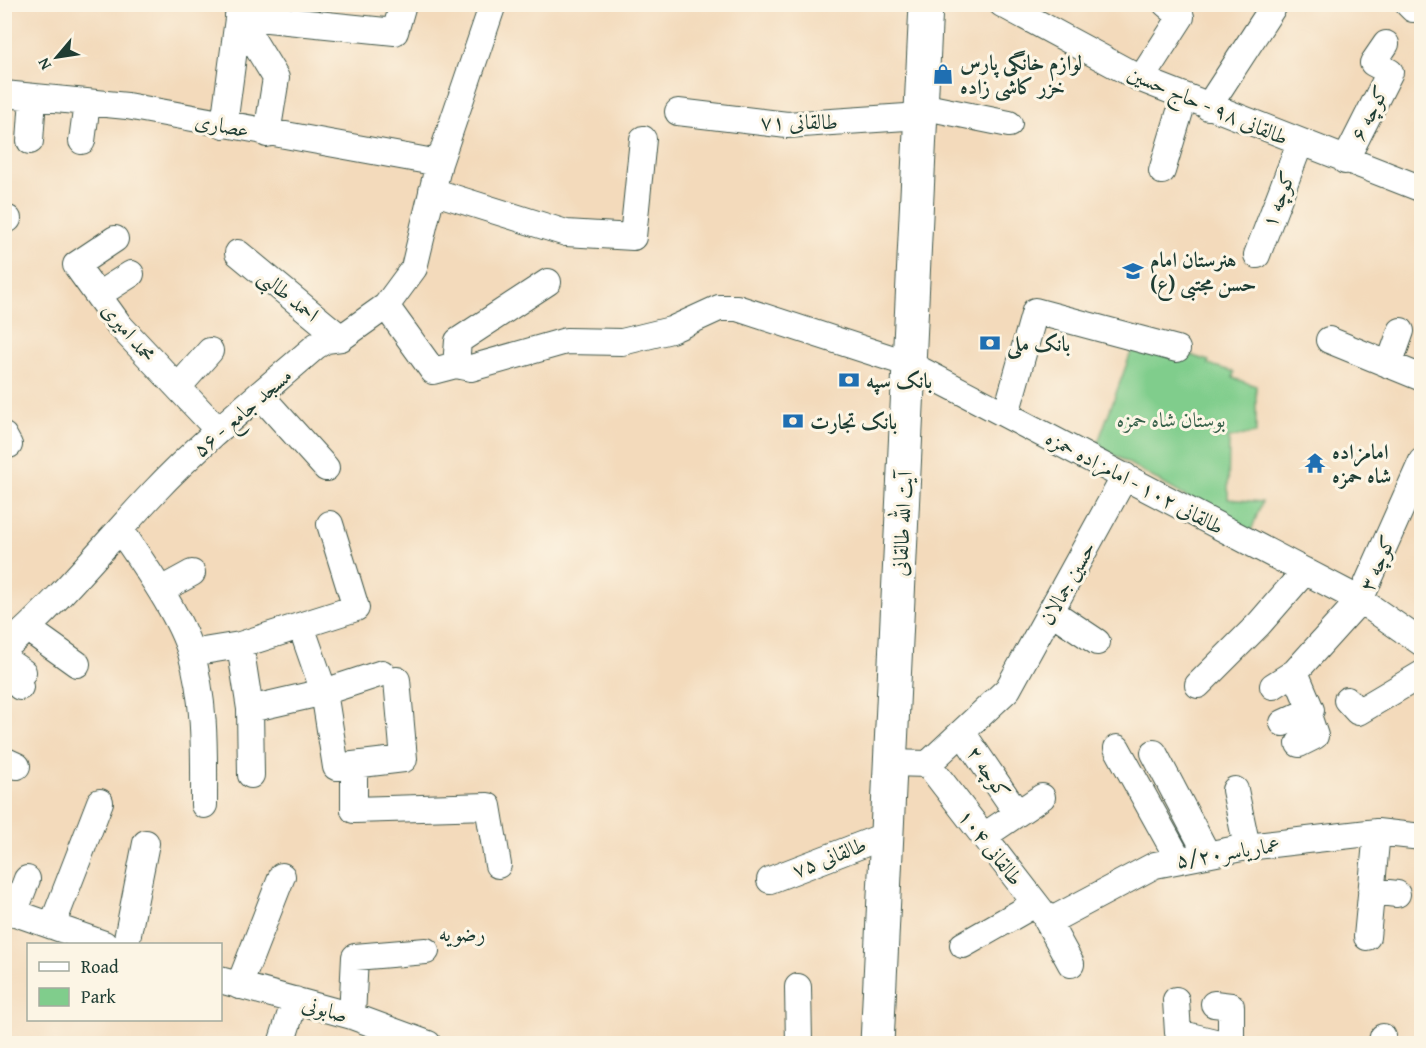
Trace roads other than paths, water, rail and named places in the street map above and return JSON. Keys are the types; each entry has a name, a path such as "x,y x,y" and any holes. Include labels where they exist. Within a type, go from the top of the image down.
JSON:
{"main road":[{"name":"آیت الله طالقانی","path":"877,1044 926,4"}],"street":[{"path":"239,10 315,14 395,32 403,4"},
{"name":"۵۶ - مسجد جامع","path":"4,649 28,629 154,492 218,430 316,346 326,340 341,338 386,306 414,268 440,163 493,4"},
{"name":"طالقانی ۹۸ - حاج حسین","path":"1002,4 1141,79 1184,98 1345,161 1421,187"},
{"path":"1141,79 1181,17 1166,4"},
{"path":"1208,107 1275,4"},
{"path":"1408,4 1413,9 1416,4"},
{"path":"224,125 239,10"},
{"path":"239,10 276,78 267,134"},
{"name":"کوچه ۶","path":"1345,161 1390,72 1373,63 1386,44"},
{"name":"عصاری","path":"4,94 127,106 267,134 440,163"},
{"path":"30,141 33,98"},
{"path":"1162,171 1184,98"},
{"path":"82,141 87,103"},
{"name":"طالقانی ۷۱","path":"678,112 787,125 921,111 1009,124"},
{"path":"432,190 566,233 633,237 643,139"},
{"name":"کوچه ۱","path":"1257,255 1300,143"},
{"name":"محمد امیری","path":"115,239 76,265 120,326 218,430"},
{"name":"احمد طالبی","path":"238,252 341,338"},
{"path":"98,296 131,274"},
{"path":"386,306 445,368 458,340 548,282"},
{"name":"طالقانی ۱۰۲ - امامزاده حمزه","path":"445,368 471,368 566,341 622,342 671,330 719,308 737,308 909,363 1360,600 1422,643"},
{"path":"1006,414 1035,311 1177,349"},
{"path":"1389,365 1401,332"},
{"path":"1329,340 1422,378"},
{"path":"178,387 210,351"},
{"path":"260,395 326,468"},
{"name":"کوچه ۳","path":"1273,686 1295,672 1360,600 1415,497 1422,460"},
{"name":"حسین جمالان","path":"928,764 1008,689 1052,612 1090,567 1125,476"},
{"path":"191,653 240,645 356,608 330,524"},
{"path":"120,529 160,590 191,653 204,729 204,805"},
{"path":"1198,685 1259,624 1305,571"},
{"path":"160,590 192,573"},
{"path":"1052,612 1097,642"},
{"path":"250,709 324,692 389,676 404,759 354,767 336,767 324,692 301,626"},
{"path":"28,629 77,664"},
{"path":"240,645 250,709 252,775"},
{"path":"4,659 23,672 17,680 20,687"},
{"path":"1283,723 1311,710 1295,672"},
{"path":"1347,700 1358,712 1422,674"},
{"path":"1299,744 1315,736 1307,711"},
{"name":"کوچه ۲","path":"962,732 1017,813"},
{"path":"1117,748 1179,860"},
{"path":"1154,753 1207,854"},
{"path":"890,763 928,764"},
{"name":"طالقانی ۱۰۴","path":"928,764 1042,913 1071,964"},
{"path":"354,767 354,810 488,806 498,865"},
{"path":"1235,790 1247,847"},
{"path":"984,836 1042,796"},
{"path":"52,926 100,802"},
{"path":"1367,937 1377,832"},
{"name":"عماریاسر۵/۲۰","path":"963,945 1155,865 1247,847 1377,832 1422,837"},
{"name":"طالقانی ۷۵","path":"770,880 887,835"},
{"path":"126,943 146,843"},
{"path":"230,983 282,876"},
{"path":"27,879 9,911 99,943"},
{"path":"1371,891 1397,894"},
{"path":"352,1016 355,957 426,951"},
{"name":"صابونی","path":"230,983 352,1016 427,1043"},
{"path":"798,987 799,1044"},
{"path":"281,1044 295,1000"},
{"path":"1176,1000 1178,1033 1223,1044"},
{"path":"1214,1004 1231,1006 1231,1044"}],"place":[{"name":"لوازم خانگی پارس خزر کاشی زاده","path":"943,74"},
{"name":"هنرستان امام حسن مجتبی (ع)","path":"1133,271"},
{"name":"بانک ملی","path":"990,343"},
{"name":"بانک سپه","path":"849,380"},
{"name":"بانک تجارت","path":"793,421"},
{"name":"امامزاده شاه حمزه","path":"1315,463"}],"district":[{"name":"رضویه","path":"462,933"}],"park label":[{"name":"بوستان شاه حمزه","path":"1171,419"}]}
